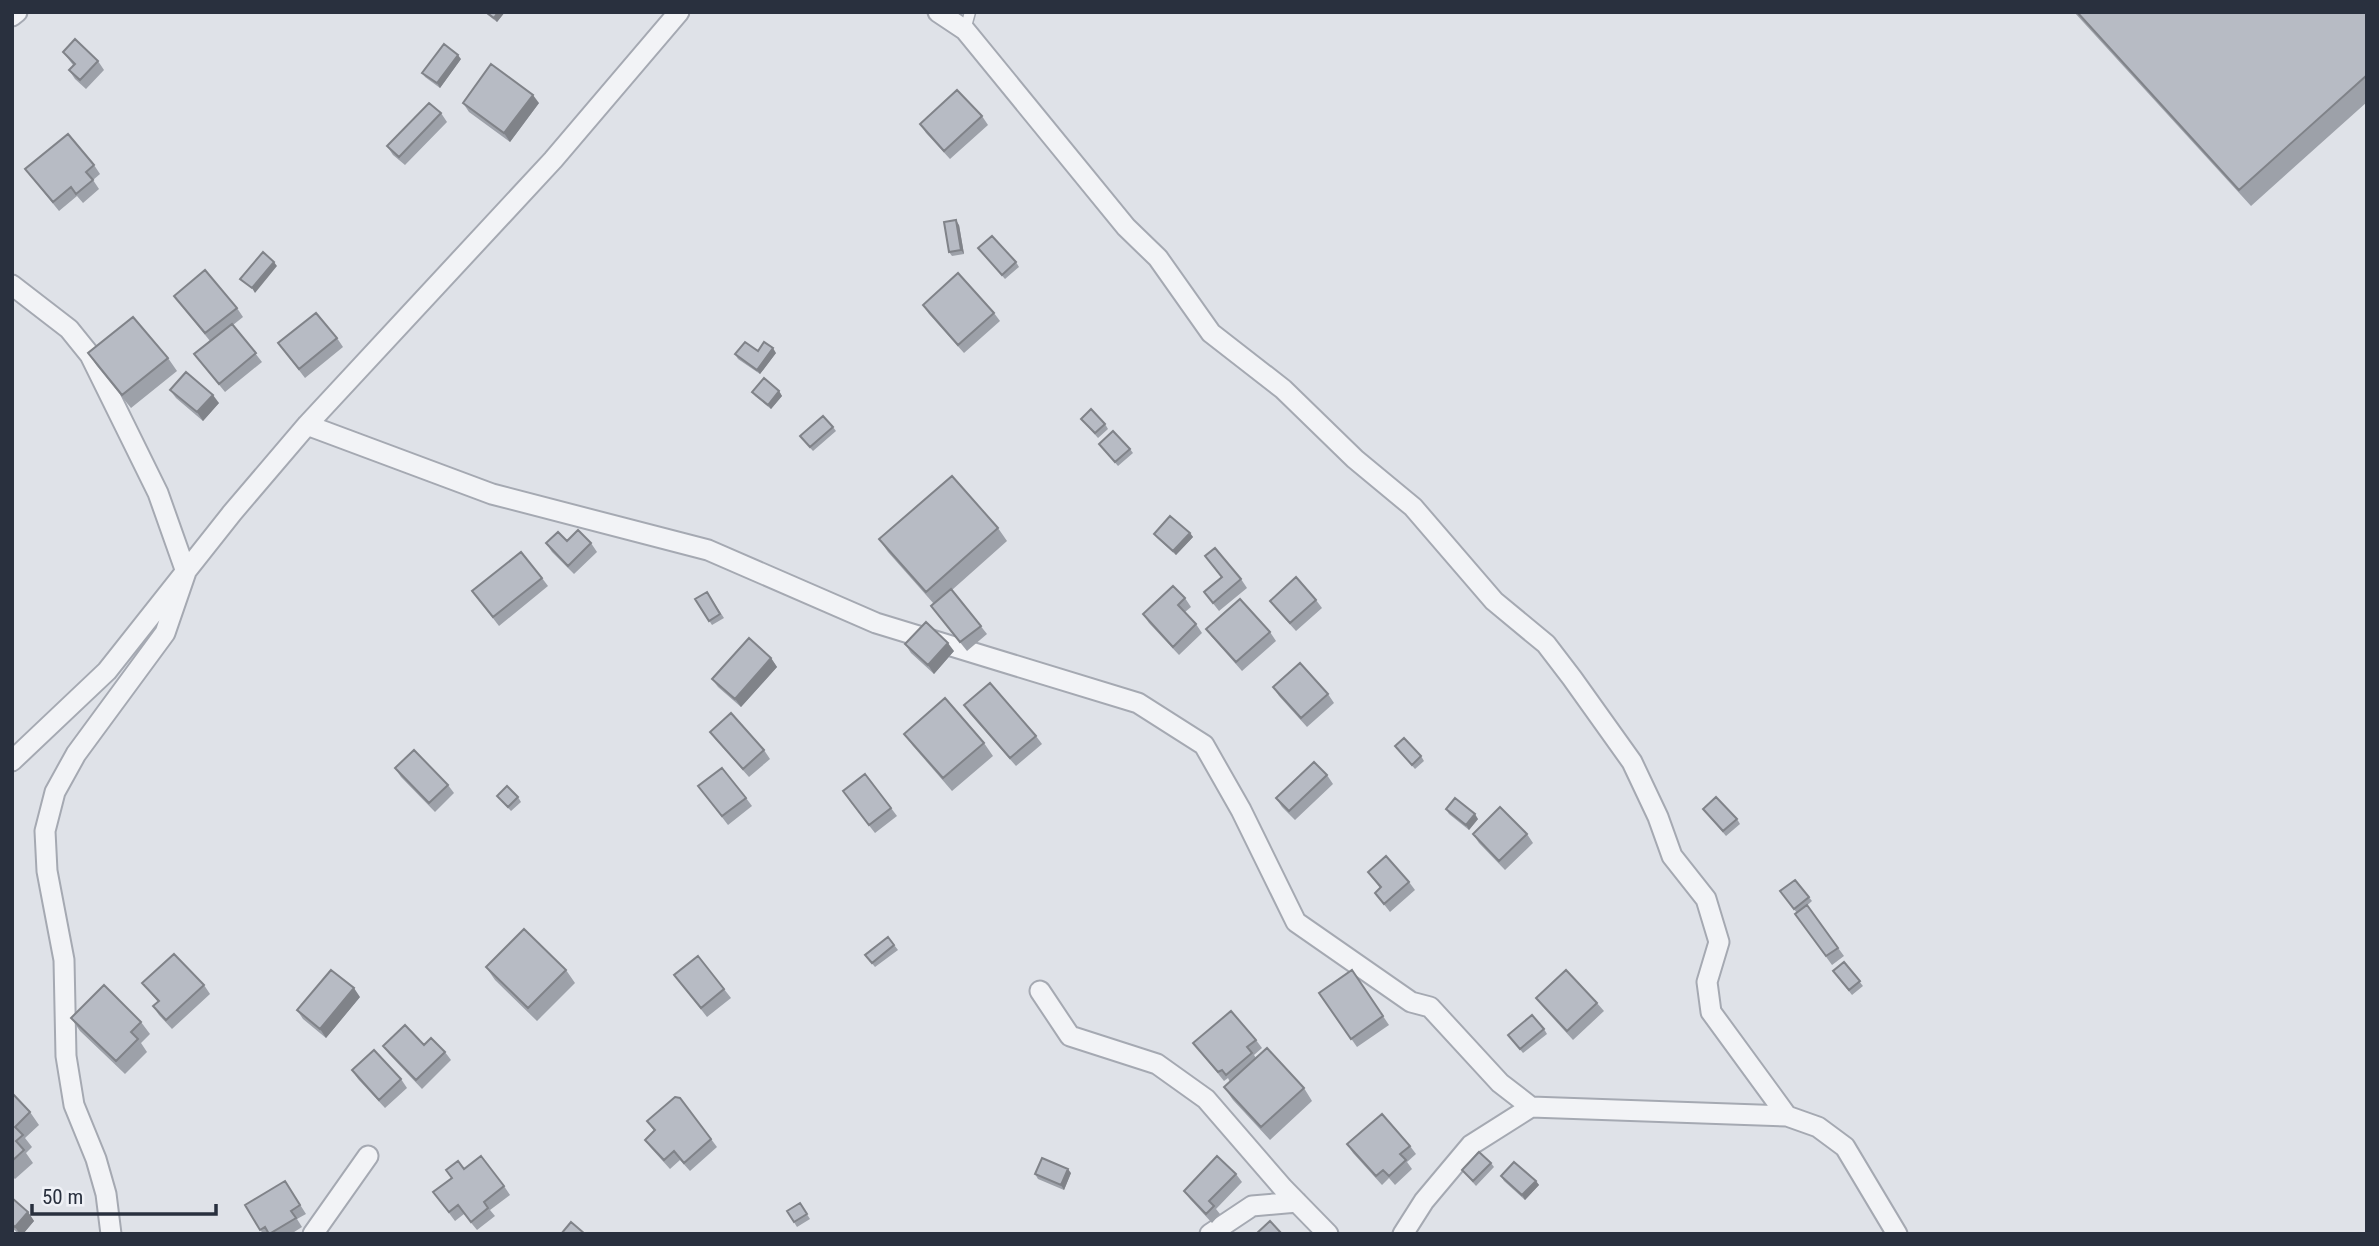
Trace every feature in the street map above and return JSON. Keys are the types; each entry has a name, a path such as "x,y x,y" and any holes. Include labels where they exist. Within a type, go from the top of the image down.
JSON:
{"street":[{"path":"12,16 16,12"},
{"path":"12,761 107,671 307,425 553,160 679,12"},
{"path":"938,12 968,21 1126,227 1158,258 1211,333 1283,389 1354,459 1413,507 1494,601 1546,644 1632,762 1658,817 1672,856 1706,899 1719,942 1707,982 1711,1012 1787,1116"},
{"path":"12,285 69,329 90,355 158,493 186,572 165,632 76,754 55,792 45,831 47,871 64,960 65,1056 74,1105 96,1159 106,1194 111,1234"},
{"path":"307,425 492,494 708,550 876,623 1138,703 1204,745 1241,810 1296,922 1401,995 1430,1007 1500,1083 1531,1107"},
{"path":"1040,991 1070,1036 1157,1064 1206,1099 1328,1234"},
{"path":"1403,1234 1424,1201 1471,1145 1531,1107 1787,1116 1818,1127 1845,1147 1897,1234"},
{"path":"313,1234 368,1156"},
{"path":"1210,1234 1251,1206 1297,1202"}],"building":[{"path":"486,12 498,12 494,18"},
{"path":"2077,12 2367,12 2367,75 2239,190"},
{"path":"75,39 98,61 80,80 69,70 75,64 63,52"},
{"path":"444,44 458,55 437,83 422,73"},
{"path":"491,64 533,95 504,133 463,103"},
{"path":"957,90 982,116 944,151 920,124"},
{"path":"429,103 441,113 399,157 387,146"},
{"path":"68,134 94,165 86,172 93,180 76,194 71,187 53,202 25,169"},
{"path":"956,220 961,250 949,252 944,222"},
{"path":"992,236 1016,262 1002,275 978,248"},
{"path":"263,252 274,262 252,288 240,279"},
{"path":"205,270 237,308 205,333 174,296"},
{"path":"958,273 994,313 958,345 923,305"},
{"path":"316,313 337,338 299,369 278,343"},
{"path":"133,317 168,358 122,395 88,353"},
{"path":"232,324 256,353 219,384 194,354"},
{"path":"745,342 758,351 764,342 773,348 757,370 735,354"},
{"path":"186,372 213,395 197,412 170,390"},
{"path":"764,378 779,391 768,405 752,392"},
{"path":"1091,409 1105,424 1095,433 1081,419"},
{"path":"823,416 833,427 810,447 800,436"},
{"path":"1113,431 1130,449 1115,462 1099,444"},
{"path":"952,476 998,528 926,592 879,539"},
{"path":"1170,516 1190,533 1173,551 1154,534"},
{"path":"578,530 591,543 568,566 546,543 558,532 567,541"},
{"path":"1215,548 1241,579 1213,603 1204,592 1222,577 1205,556"},
{"path":"521,552 542,578 493,617 472,591"},
{"path":"1296,577 1316,600 1290,623 1270,601"},
{"path":"1173,586 1185,598 1178,605 1196,624 1173,647 1143,614"},
{"path":"951,589 981,626 960,642 931,606"},
{"path":"707,592 720,614 709,621 695,599"},
{"path":"1240,599 1270,632 1236,662 1206,629"},
{"path":"926,622 948,643 928,665 905,644"},
{"path":"749,638 771,658 735,699 712,679"},
{"path":"1300,663 1328,694 1301,718 1273,687"},
{"path":"990,683 1036,736 1010,758 964,705"},
{"path":"945,698 984,743 943,778 904,734"},
{"path":"731,713 764,750 743,769 710,732"},
{"path":"1404,738 1421,756 1412,765 1395,746"},
{"path":"414,750 448,785 429,803 395,768"},
{"path":"1314,762 1327,775 1289,811 1276,798"},
{"path":"722,768 746,798 722,816 698,786"},
{"path":"865,774 891,808 869,825 843,791"},
{"path":"507,786 518,797 508,807 497,796"},
{"path":"1716,797 1737,819 1723,831 1703,809"},
{"path":"1455,798 1475,814 1466,825 1446,809"},
{"path":"1500,807 1527,834 1499,861 1473,834"},
{"path":"1386,856 1409,882 1384,904 1375,893 1381,887 1368,872"},
{"path":"1795,880 1809,897 1794,909 1780,891"},
{"path":"1807,905 1838,948 1826,956 1795,914"},
{"path":"524,929 566,970 528,1008 486,967"},
{"path":"888,937 894,945 872,963 865,955"},
{"path":"174,954 204,985 166,1020 153,1006 159,1001 142,983"},
{"path":"698,956 724,989 701,1008 674,975"},
{"path":"1844,962 1860,981 1849,990 1833,971"},
{"path":"331,970 354,988 320,1029 297,1010"},
{"path":"1352,970 1383,1016 1351,1039 1319,993"},
{"path":"1566,970 1597,1003 1567,1031 1536,998"},
{"path":"104,985 141,1022 131,1032 138,1039 116,1061 71,1018"},
{"path":"1231,1011 1256,1040 1247,1047 1252,1053 1226,1075 1222,1070 1218,1072 1193,1043"},
{"path":"1532,1015 1544,1029 1520,1049 1508,1035"},
{"path":"405,1025 424,1045 431,1038 445,1052 416,1080 383,1046"},
{"path":"1267,1048 1304,1088 1261,1127 1224,1087"},
{"path":"374,1050 401,1079 379,1100 352,1070"},
{"path":"12,1093 30,1112 15,1127 23,1135 16,1141 24,1150 12,1161"},
{"path":"675,1097 680,1098 711,1139 684,1163 674,1151 664,1160 645,1140 655,1130 647,1121"},
{"path":"1382,1114 1410,1146 1400,1154 1406,1160 1389,1176 1383,1170 1376,1176 1347,1144"},
{"path":"1479,1152 1491,1163 1473,1181 1462,1170"},
{"path":"481,1156 504,1186 484,1202 488,1208 471,1222 458,1205 449,1212 433,1192 452,1178 446,1170 458,1161 464,1169"},
{"path":"1217,1156 1236,1174 1209,1201 1214,1206 1206,1214 1184,1191"},
{"path":"1042,1158 1068,1169 1061,1185 1035,1174"},
{"path":"1514,1162 1536,1181 1522,1195 1501,1176"},
{"path":"285,1181 300,1205 291,1211 296,1218 269,1234 265,1227 260,1230 245,1205"},
{"path":"12,1198 28,1212 15,1227 12,1224"},
{"path":"800,1203 807,1214 794,1222 787,1211"},
{"path":"1270,1221 1282,1234 1256,1234"},
{"path":"571,1222 585,1234 561,1234"}]}
